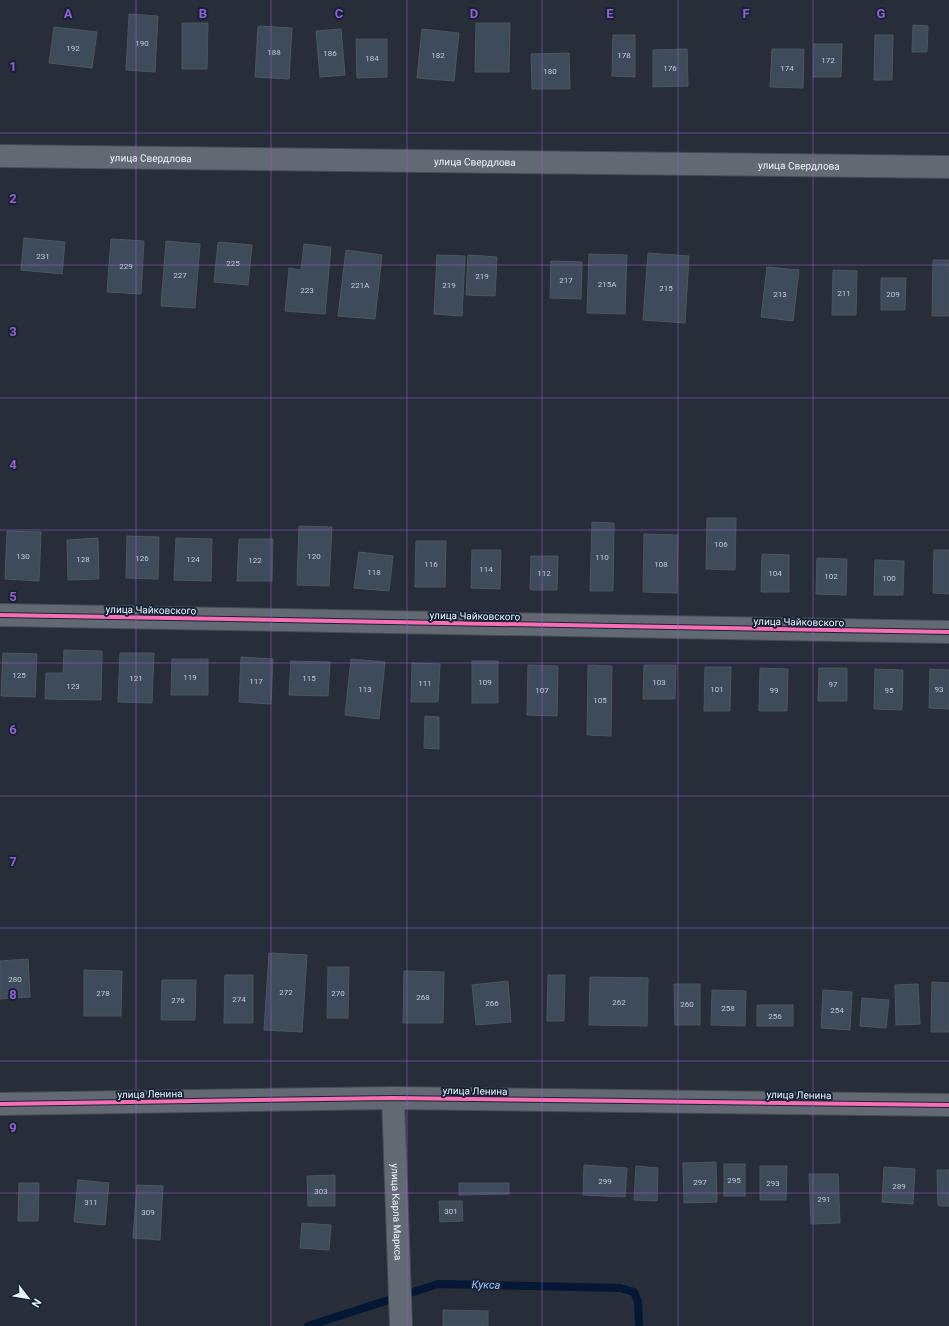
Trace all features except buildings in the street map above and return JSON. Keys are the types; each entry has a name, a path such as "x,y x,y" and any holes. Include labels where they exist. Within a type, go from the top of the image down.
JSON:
{"street":[{"name":"улица Свердлова","path":"0,156 949,167"},
{"name":"улица Чайковского","path":"0,615 949,632"},
{"name":"улица Ленина","path":"0,1104 393,1098 949,1105"},
{"name":"улица Карла Маркса","path":"393,1098 401,1324"}],"waterway":[{"name":"Кукса","path":"308,1326 438,1284 620,1288 634,1292 638,1302 639,1326"}],"cycle path":[{"path":"0,615 949,632"},
{"path":"0,1104 393,1098 949,1105"}]}
